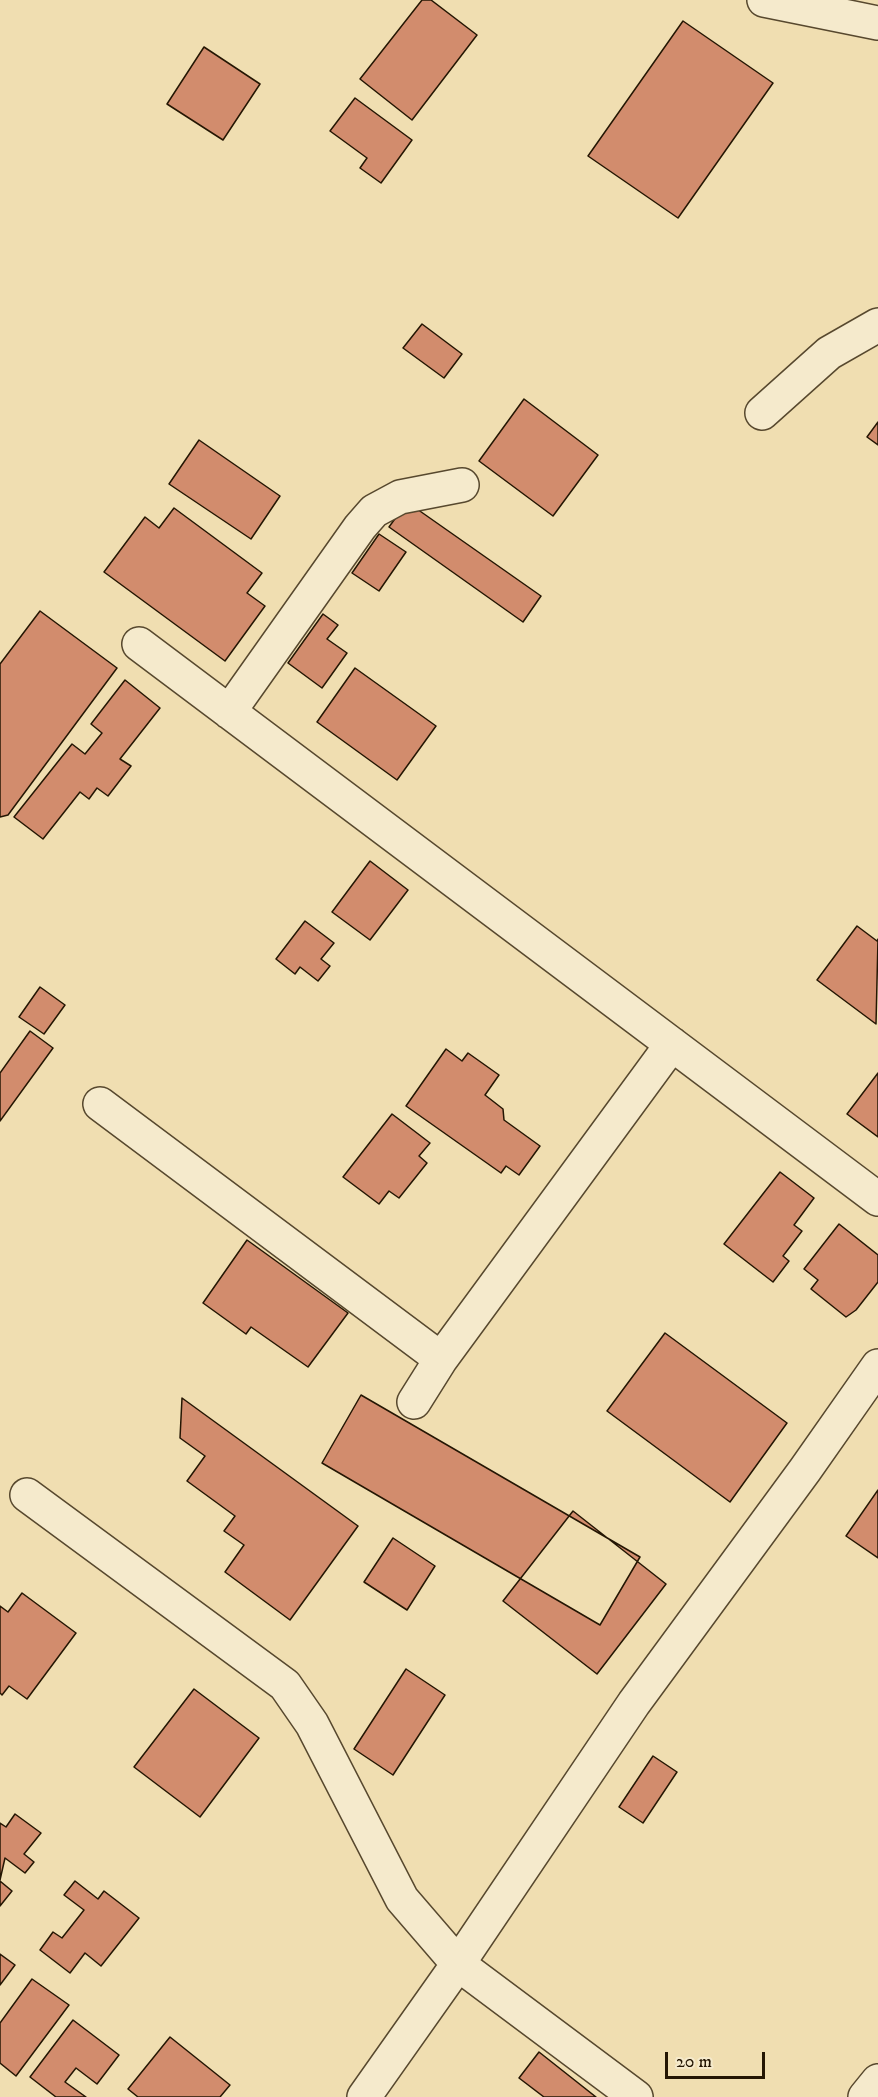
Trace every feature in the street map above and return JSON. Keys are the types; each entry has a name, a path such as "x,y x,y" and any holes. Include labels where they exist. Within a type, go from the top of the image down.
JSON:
{"street":[{"path":"764,0 878,23"},
{"path":"762,413 829,353 878,325"},
{"path":"229,712 360,527 374,511 400,497 462,485"},
{"path":"140,645 878,1199"},
{"path":"414,1402 441,1359 672,1044"},
{"path":"100,1104 441,1359"},
{"path":"364,2097 458,1964 634,1703 805,1470 878,1366"},
{"path":"27,1495 285,1685 312,1724 402,1899 458,1964 636,2097"},
{"path":"865,2097 878,2081"}],"building":[{"path":"422,0 431,0 477,35 412,120 360,79"},
{"path":"683,21 773,83 678,218 588,156"},
{"path":"204,47 260,84 223,140 167,104"},
{"path":"355,98 412,140 381,183 360,168 367,158 330,131"},
{"path":"422,324 462,354 444,378 403,348"},
{"path":"524,399 598,455 553,516 479,461"},
{"path":"878,422 878,445 867,437"},
{"path":"199,440 280,496 251,539 169,484"},
{"path":"407,502 541,596 523,622 389,527"},
{"path":"174,508 262,573 247,593 265,606 225,661 104,572 145,517 159,528"},
{"path":"379,534 406,552 379,591 352,573"},
{"path":"40,611 117,668 8,815 0,817 0,664"},
{"path":"323,614 338,625 327,639 347,653 322,688 288,663"},
{"path":"355,668 436,726 397,780 317,722"},
{"path":"125,680 160,708 120,759 131,766 108,796 97,788 89,799 80,792 43,839 14,817 72,744 85,754 102,733 91,724"},
{"path":"370,861 408,890 370,940 332,912"},
{"path":"305,921 334,943 321,959 330,966 318,981 300,967 295,974 276,959"},
{"path":"857,926 877,941 878,939 876,1024 817,980"},
{"path":"40,987 65,1005 44,1034 19,1017"},
{"path":"30,1031 53,1048 0,1121 0,1073"},
{"path":"446,1049 462,1061 468,1053 499,1075 485,1095 503,1109 504,1120 540,1146 519,1175 506,1166 501,1173 406,1106"},
{"path":"878,1073 878,1137 847,1114"},
{"path":"392,1114 430,1143 419,1156 427,1163 399,1198 389,1191 379,1204 343,1177"},
{"path":"780,1172 814,1198 794,1225 802,1231 783,1256 789,1261 773,1282 724,1244"},
{"path":"839,1224 878,1255 878,1282 856,1310 846,1317 811,1289 818,1280 804,1269"},
{"path":"247,1240 348,1313 308,1367 251,1327 246,1334 203,1303"},
{"path":"665,1333 787,1423 730,1502 607,1411"},
{"path":"361,1395 640,1557 600,1625 322,1463"},
{"path":"182,1398 358,1526 290,1620 225,1572 244,1545 224,1531 235,1516 187,1481 205,1456 180,1438"},
{"path":"878,1490 878,1558 846,1536"},
{"path":"573,1511 666,1584 597,1674 503,1601"},
{"path":"393,1538 435,1566 407,1610 364,1582"},
{"path":"22,1593 76,1633 27,1699 9,1686 2,1695 0,1693 0,1606 8,1612"},
{"path":"406,1669 445,1695 393,1775 354,1749"},
{"path":"194,1689 259,1738 200,1817 134,1767"},
{"path":"653,1756 677,1772 643,1823 619,1807"},
{"path":"15,1814 41,1833 24,1854 34,1862 25,1873 5,1858 0,1880 0,1823 6,1827"},
{"path":"0,1881 12,1891 0,1906"},
{"path":"75,1881 98,1899 104,1891 139,1918 101,1966 85,1953 70,1973 40,1950 53,1932 62,1938 84,1910 64,1895"},
{"path":"0,1954 15,1965 0,1985"},
{"path":"32,1979 69,2005 16,2076 0,2063 0,2023"},
{"path":"73,2020 119,2055 97,2084 76,2068 65,2082 86,2097 56,2097 30,2077"},
{"path":"170,2037 230,2085 220,2097 138,2097 128,2089"},
{"path":"539,2052 596,2097 544,2097 519,2078"}]}
